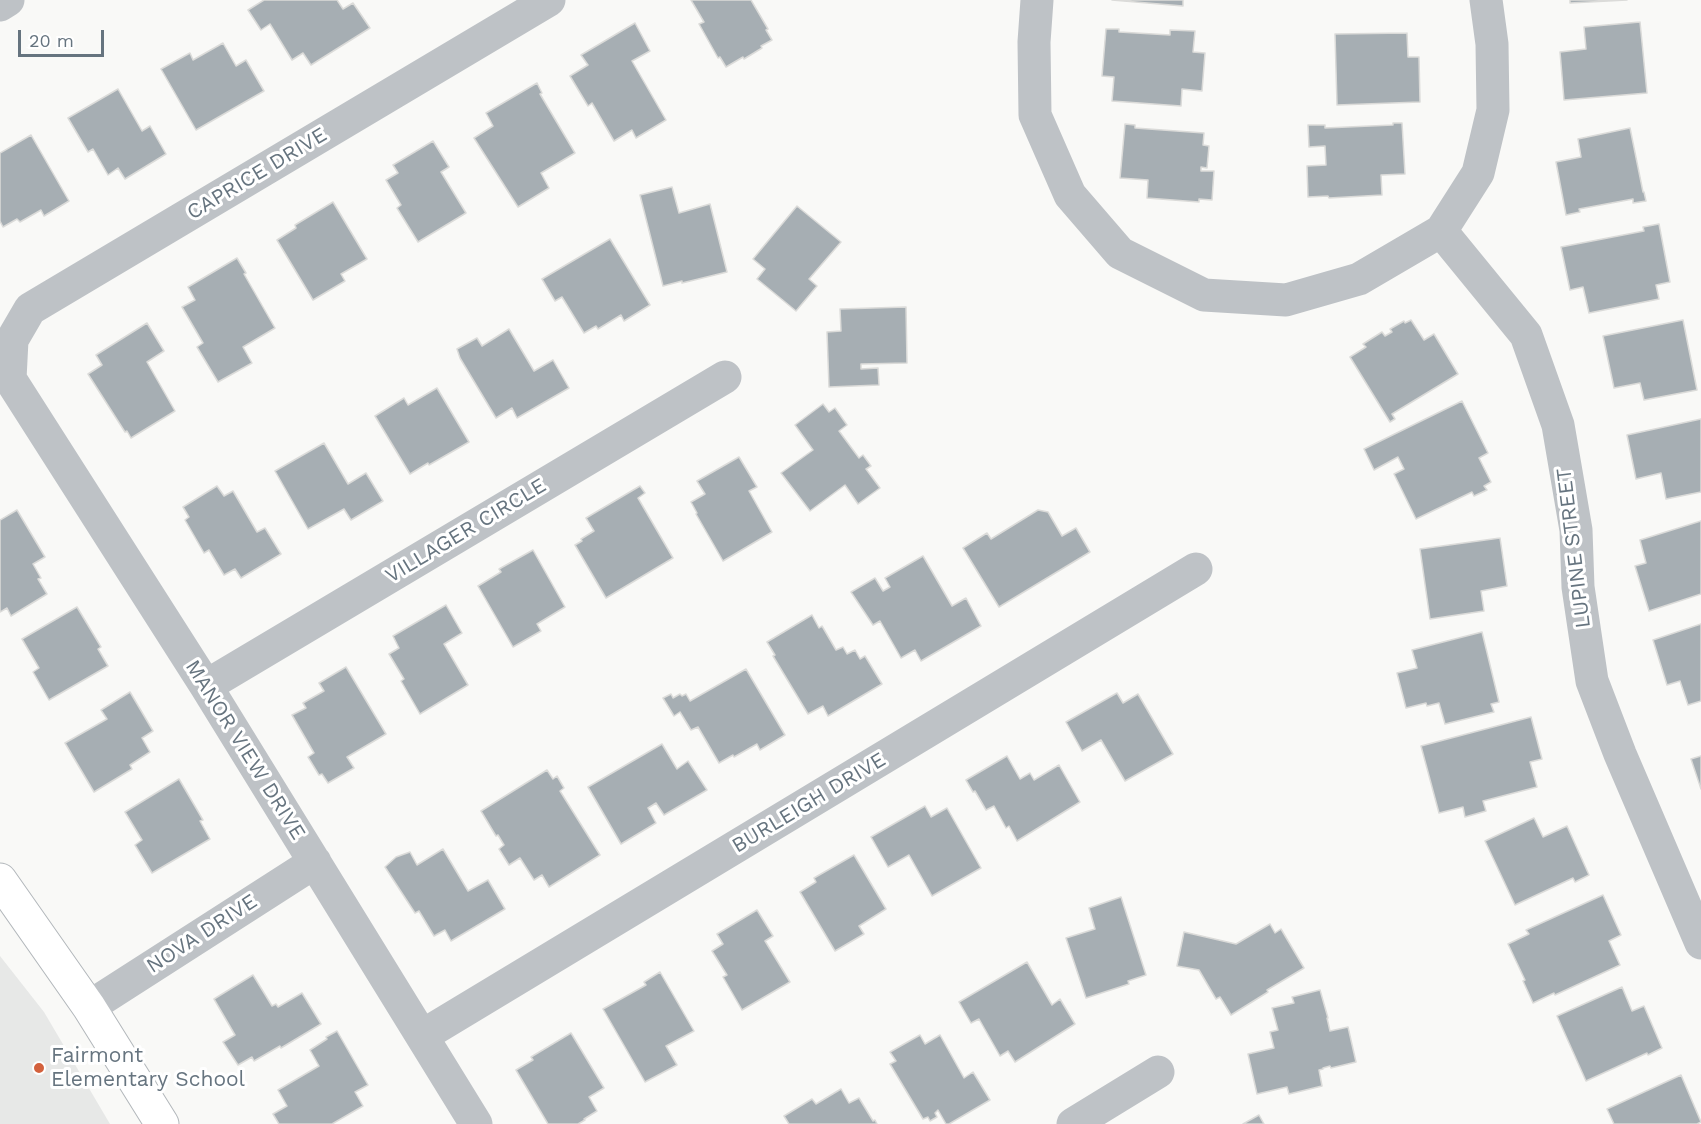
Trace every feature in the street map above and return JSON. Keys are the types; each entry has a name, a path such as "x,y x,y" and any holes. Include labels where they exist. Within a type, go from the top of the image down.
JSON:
{"main road":[{"path":"0,880 89,1007 162,1124"}],"street":[{"path":"0,5 8,0"},
{"name":"CAPRICE DRIVE","path":"10,379 12,340 30,309 549,0"},
{"path":"1036,0 1035,115 1070,195 1120,253 1204,295 1286,300 1359,279 1441,231 1478,173 1493,110 1492,44 1486,0"},
{"name":"LUPINE STREET","path":"1441,231 1526,335 1557,425 1576,530 1578,587 1592,681 1620,754 1701,943"},
{"name":"VILLAGER CIRCLE","path":"206,686 725,377"},
{"name":"MANOR VIEW DRIVE","path":"10,379 206,686 476,1124"},
{"name":"BURLEIGH DRIVE","path":"422,1036 1196,569"},
{"name":"NOVA DRIVE","path":"89,1007 315,862"},
{"path":"1073,1124 1158,1072"}],"shaded area":[{"name":"Fairmont Elementary School","path":"0,956 44,1012 110,1124 0,1124"}],"building":[{"path":"264,0 337,0 343,9 353,3 370,28 311,65 303,53 292,60 270,24 261,30 248,10"},
{"path":"691,0 751,0 772,40 744,59 743,57 726,67 720,57 718,58 699,24 704,22"},
{"path":"1112,0 1183,0 1183,6"},
{"path":"1570,0 1627,0 1570,3"},
{"path":"1640,22 1647,93 1564,100 1560,52 1586,49 1584,27"},
{"path":"635,23 650,51 632,61 666,120 636,138 632,130 614,141 592,103 588,106 570,76 588,65 581,55"},
{"path":"1106,29 1170,35 1170,30 1195,31 1193,52 1205,53 1202,91 1182,89 1181,106 1112,101 1114,77 1102,76"},
{"path":"1407,33 1408,57 1419,57 1420,102 1337,105 1335,34"},
{"path":"223,43 236,66 246,60 264,91 196,130 161,69 190,53 193,60"},
{"path":"537,83 542,93 540,94 575,153 541,173 549,188 518,207 474,138 493,126 486,113"},
{"path":"118,89 142,131 150,126 166,154 125,179 118,168 108,175 93,149 88,152 68,118"},
{"path":"1393,123 1402,123 1405,174 1381,175 1382,195 1308,197 1307,166 1326,165 1325,146 1309,147 1308,125 1325,125 1325,128 1393,125"},
{"path":"1125,124 1135,125 1135,128 1204,133 1203,145 1209,146 1207,168 1201,167 1201,171 1214,171 1212,200 1199,199 1199,202 1147,198 1148,180 1120,178"},
{"path":"1630,128 1646,201 1633,203 1633,199 1579,209 1580,212 1566,215 1556,162 1581,157 1578,139"},
{"path":"31,135 69,201 44,216 41,210 20,222 17,219 3,227 0,221 0,153"},
{"path":"433,141 449,167 441,172 466,213 418,242 397,208 401,205 386,180 398,173 393,165"},
{"path":"672,187 679,213 710,204 727,272 663,286 640,195"},
{"path":"333,202 367,259 341,274 345,281 313,300 277,240 296,228 295,225"},
{"path":"797,206 841,242 809,279 817,286 796,311 757,279 765,269 753,259"},
{"path":"1659,224 1670,282 1656,285 1659,299 1589,313 1583,287 1570,290 1561,247 1644,231 1643,227"},
{"path":"610,239 650,305 624,321 621,315 598,329 596,326 584,333 562,297 555,301 542,279"},
{"path":"237,258 275,328 243,347 252,363 218,382 197,347 203,343 182,307 195,300 188,287"},
{"path":"906,307 907,363 861,364 861,369 878,368 879,385 829,387 827,332 841,331 840,309"},
{"path":"1411,320 1424,340 1434,334 1458,374 1392,414 1395,419 1390,422 1350,357 1366,347 1363,344 1382,332 1385,336 1392,332 1390,329 1404,321 1405,323"},
{"path":"1683,320 1697,390 1644,400 1640,383 1614,388 1603,336"},
{"path":"147,323 164,351 147,362 175,411 131,438 88,374 102,365 96,355"},
{"path":"509,329 534,371 553,360 569,388 517,418 512,408 496,418 460,358 457,349 477,338 482,346"},
{"path":"437,388 469,442 410,474 375,416 404,398 408,405"},
{"path":"1462,401 1488,453 1479,458 1491,482 1484,486 1487,490 1474,496 1472,492 1416,519 1394,474 1404,469 1398,457 1374,470 1364,449"},
{"path":"823,404 829,412 835,408 847,425 839,431 859,458 863,455 871,466 866,469 880,488 858,504 845,485 810,511 781,473 813,450 795,425"},
{"path":"1701,419 1701,492 1666,499 1661,473 1636,479 1627,435"},
{"path":"324,443 348,484 366,473 383,501 351,520 344,509 308,529 275,471"},
{"path":"739,457 757,487 749,491 772,532 723,561 691,502 705,494 697,481"},
{"path":"217,486 224,496 233,491 257,532 265,528 281,554 241,578 235,569 224,575 209,550 204,553 185,520 189,517 183,507"},
{"path":"640,486 645,493 638,498 673,558 606,598 575,545 594,531 586,518"},
{"path":"17,510 45,557 33,564 41,578 38,579 47,594 11,616 7,608 0,612 0,520"},
{"path":"1038,510 1048,512 1062,536 1076,528 1090,552 999,607 963,548 987,533 991,539"},
{"path":"1701,521 1701,594 1649,611 1635,566 1646,563 1640,540"},
{"path":"1500,538 1507,586 1481,591 1484,611 1430,619 1420,549"},
{"path":"533,550 565,607 537,624 541,631 513,647 478,586 501,572 499,569"},
{"path":"923,556 952,606 966,598 981,626 921,661 915,650 901,658 880,621 873,625 851,592 875,578 883,591 890,587 885,578"},
{"path":"446,605 462,633 444,644 468,685 420,714 401,681 404,679 389,654 399,648 393,636"},
{"path":"77,607 101,647 98,649 108,666 49,700 33,672 39,668 22,639"},
{"path":"812,615 819,628 822,626 836,650 843,647 847,654 855,650 860,659 865,656 882,684 828,716 823,706 808,714 767,642"},
{"path":"1701,624 1701,701 1688,705 1680,681 1667,685 1653,640"},
{"path":"1482,632 1499,702 1491,704 1494,712 1445,724 1439,703 1427,706 1426,703 1406,708 1397,673 1417,668 1412,650"},
{"path":"346,667 386,734 347,757 354,768 328,783 322,774 319,775 308,757 314,753 292,715 306,708 303,703 324,691 319,683"},
{"path":"746,669 785,735 760,750 757,744 719,763 698,727 691,730 680,712 674,716 663,698 671,694 673,698 686,694 690,701"},
{"path":"130,692 153,731 142,738 150,752 130,765 132,769 94,792 65,743 107,719 101,710"},
{"path":"1117,693 1123,703 1138,694 1173,754 1125,781 1101,740 1082,751 1066,722"},
{"path":"1531,717 1542,759 1530,762 1537,787 1483,801 1486,811 1465,817 1463,807 1439,813 1421,746"},
{"path":"662,744 677,769 688,761 707,790 664,815 656,803 648,808 656,823 621,844 588,787"},
{"path":"1007,756 1020,779 1030,773 1034,780 1059,765 1080,802 1017,841 1009,826 1006,828 994,806 986,810 966,780"},
{"path":"1701,756 1701,789 1691,759"},
{"path":"547,770 553,779 557,776 564,788 560,791 600,855 549,887 542,875 534,880 520,858 509,865 499,849 504,845 481,811"},
{"path":"179,779 203,820 200,821 210,839 152,873 135,845 142,840 125,812"},
{"path":"925,806 931,817 947,808 981,868 932,896 909,855 888,867 871,837"},
{"path":"1534,818 1543,837 1567,826 1589,875 1575,882 1573,878 1515,905 1485,841"},
{"path":"443,849 468,891 488,880 505,909 451,941 445,930 434,936 419,911 415,913 385,867 396,857 410,852 417,865"},
{"path":"854,855 886,909 859,926 864,934 835,951 800,892 816,882 814,878"},
{"path":"1603,895 1621,935 1609,941 1620,965 1533,1003 1508,944 1529,934 1526,930"},
{"path":"1121,897 1146,975 1128,981 1129,984 1086,998 1066,938 1095,929 1089,908"},
{"path":"757,910 773,936 765,941 790,982 742,1010 723,977 727,975 712,951 723,944 717,934"},
{"path":"1270,924 1275,933 1281,929 1304,968 1231,1015 1220,997 1216,999 1199,970 1177,966 1184,932 1236,944"},
{"path":"1027,962 1052,1005 1060,999 1075,1024 1015,1062 1008,1051 1000,1056 979,1019 971,1023 959,1002"},
{"path":"660,972 694,1031 666,1046 677,1065 645,1082 603,1009 646,985 644,982"},
{"path":"253,975 272,1006 276,1004 278,1007 302,993 321,1024 281,1048 280,1046 254,1061 252,1057 238,1065 223,1042 235,1035 214,999"},
{"path":"1622,987 1632,1011 1644,1006 1662,1048 1586,1081 1557,1016"},
{"path":"1320,990 1330,1031 1348,1027 1356,1062 1319,1070 1322,1086 1289,1094 1287,1087 1257,1094 1248,1054 1274,1048 1270,1032 1278,1030 1272,1008 1294,1003 1292,997"},
{"path":"337,1031 368,1085 355,1092 363,1106 332,1124 279,1124 273,1114 287,1106 278,1090 319,1066 310,1050"},
{"path":"571,1033 604,1088 589,1097 597,1111 585,1120 578,1124 548,1124 516,1070 533,1060 531,1057"},
{"path":"920,1035 925,1044 940,1035 964,1078 973,1072 990,1100 949,1124 946,1124 938,1110 935,1113 937,1117 930,1121 928,1117 923,1119 890,1064 896,1061 890,1052"},
{"path":"1681,1075 1701,1122 1697,1124 1614,1124 1607,1109"},
{"path":"841,1089 849,1103 859,1098 877,1124 789,1124 784,1116 812,1099 816,1104"},
{"path":"1259,1115 1264,1124 1243,1124"}],"place":[{"name":"Fairmont Elementary School","path":"39,1068"}]}
